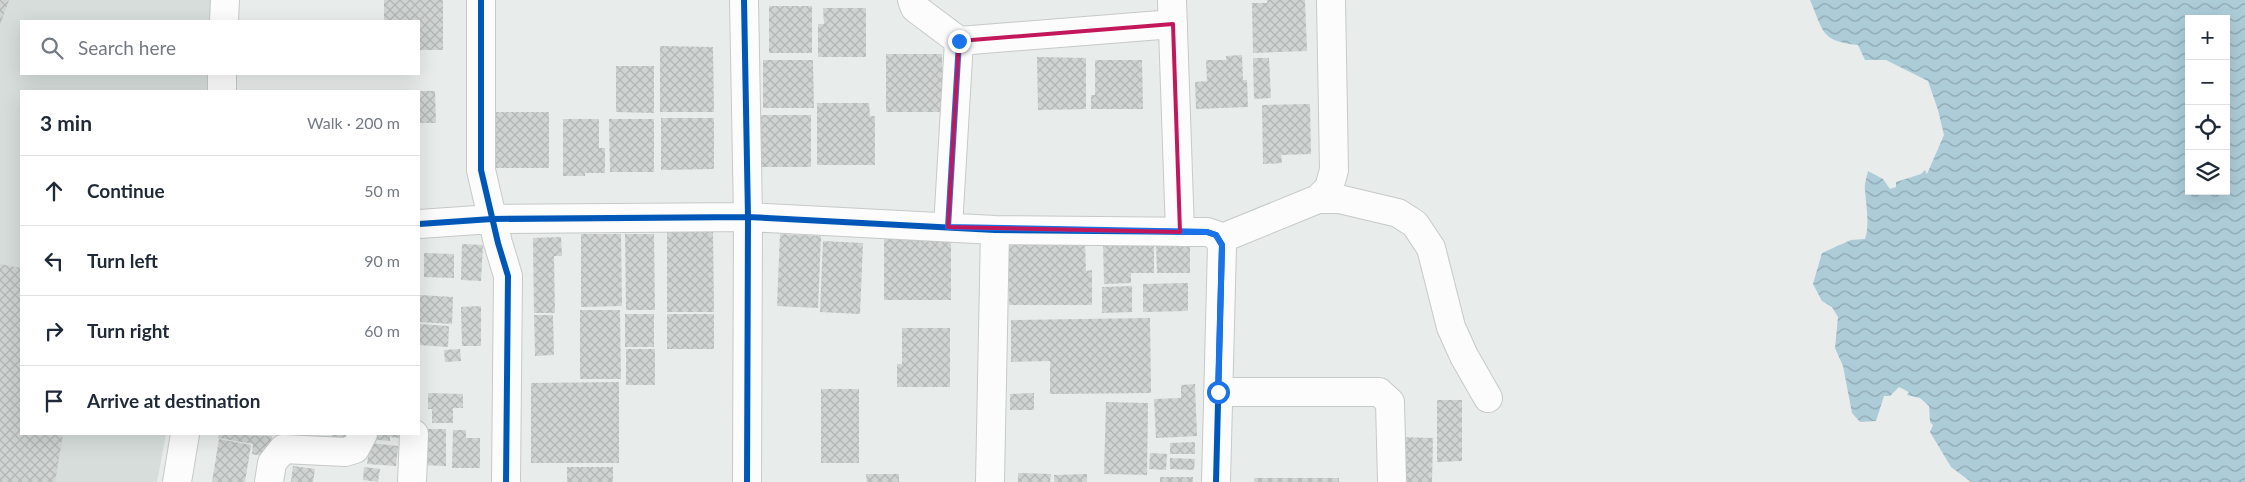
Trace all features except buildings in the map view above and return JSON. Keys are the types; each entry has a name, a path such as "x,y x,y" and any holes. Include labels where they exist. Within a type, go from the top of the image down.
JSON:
{"street":[{"path":"224,20 225,0"},
{"path":"482,0 481,170 508,276 506,482"},
{"path":"744,0 748,217 747,482"},
{"path":"912,0 915,8 959,41 1172,12 1180,232"},
{"path":"1318,199 1329,188 1334,170 1332,0"},
{"path":"948,227 959,41"},
{"path":"222,75 222,90"},
{"path":"1220,239 1318,199 1339,199 1358,203 1398,214 1415,224 1431,248 1452,326 1464,356 1488,398"},
{"path":"420,224 492,219 748,217 995,230 1207,232 1216,235 1222,245 1216,482"},
{"path":"990,482 995,230"},
{"path":"1218,392 1379,392 1390,402 1392,482"},
{"path":"177,482 185,435"},
{"path":"269,482 272,464 282,449 345,452 355,448 362,435"},
{"path":"412,482 414,435"}],"highlighted area":[{"path":"1173,24 1180,232 948,227 959,41"}],"shaded area":[{"path":"0,0 211,0 211,20 20,20 20,75 209,75 208,90 20,90 20,435 166,435 157,482 0,482"}],"water":[{"path":"1810,0 2245,0 2245,482 1971,482 1951,467 1930,432 1933,425 1930,422 1929,406 1920,398 1907,395 1909,392 1899,387 1890,396 1884,396 1876,421 1860,422 1852,413 1843,366 1835,348 1838,317 1832,307 1822,301 1813,284 1822,253 1851,240 1865,239 1867,221 1865,183 1868,171 1883,179 1890,189 1896,187 1896,182 1921,174 1925,170 1927,174 1944,135 1928,81 1886,60 1865,60 1858,45 1836,41 1825,33"}],"cycle path":[{"path":"481,0 481,170 498,243 508,276 506,482"},
{"path":"744,0 748,217 747,482"},
{"path":"420,224 492,219 748,217 995,230 1207,232 1216,235 1222,245 1216,482"}],"route":[{"path":"959,41 948,227 995,230 1207,232 1216,235 1222,245 1218,392"}]}
